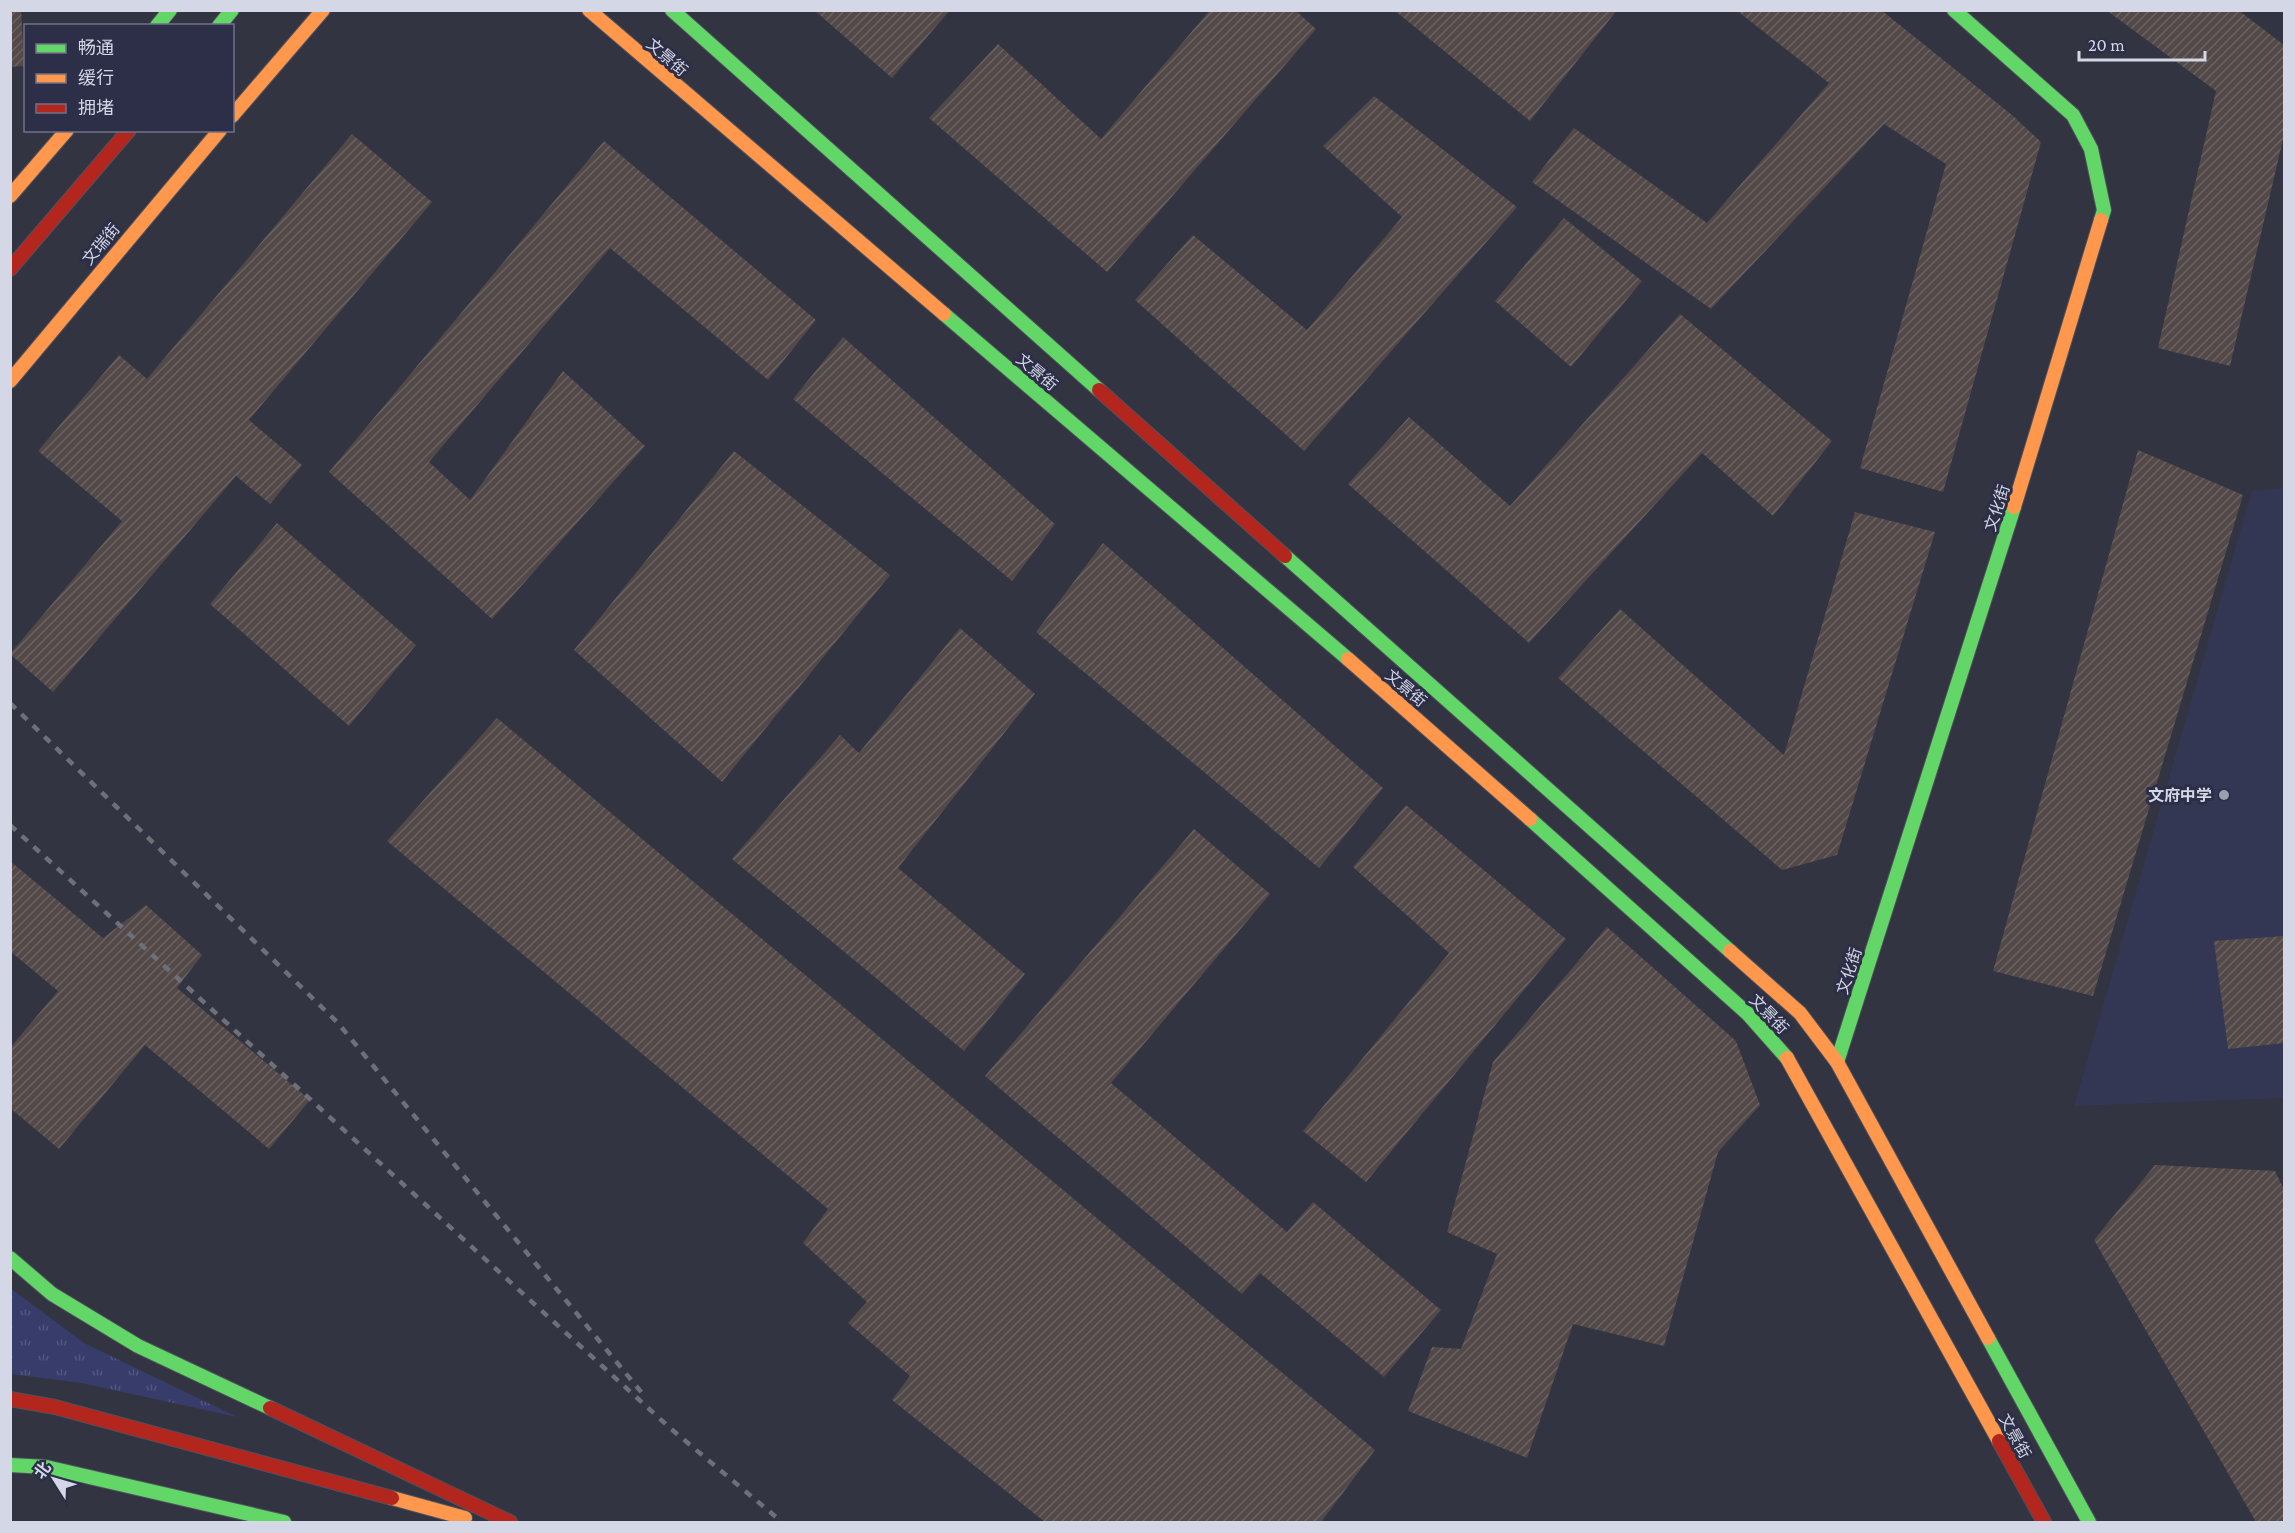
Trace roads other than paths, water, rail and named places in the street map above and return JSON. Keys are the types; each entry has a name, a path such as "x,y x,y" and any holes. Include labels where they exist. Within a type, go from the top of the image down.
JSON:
{"main road":[{"path":"159,24 170,10"},
{"path":"221,24 232,10"},
{"path":"234,114 323,10"},
{"name":"文景街","path":"589,10 1435,734 1748,1014 1785,1054 2044,1522"},
{"name":"文景街","path":"672,10 1800,1013 1837,1062 2089,1522"},
{"name":"文化街","path":"1837,1062 2043,418 2104,210 2091,148 2073,115 1954,10"},
{"path":"10,196 65,132"},
{"path":"10,269 127,132"},
{"name":"文瑞街","path":"10,381 218,132"},
{"path":"10,1258 52,1294 138,1346 510,1522"},
{"path":"10,1399 55,1407 481,1522"},
{"path":"10,1465 46,1467 250,1512 284,1522"}],"railway":[{"path":"10,703 338,1023 642,1393"},
{"path":"10,825 670,1428 782,1522"}],"place":[{"name":"文府中学","path":"2224,795"}]}
